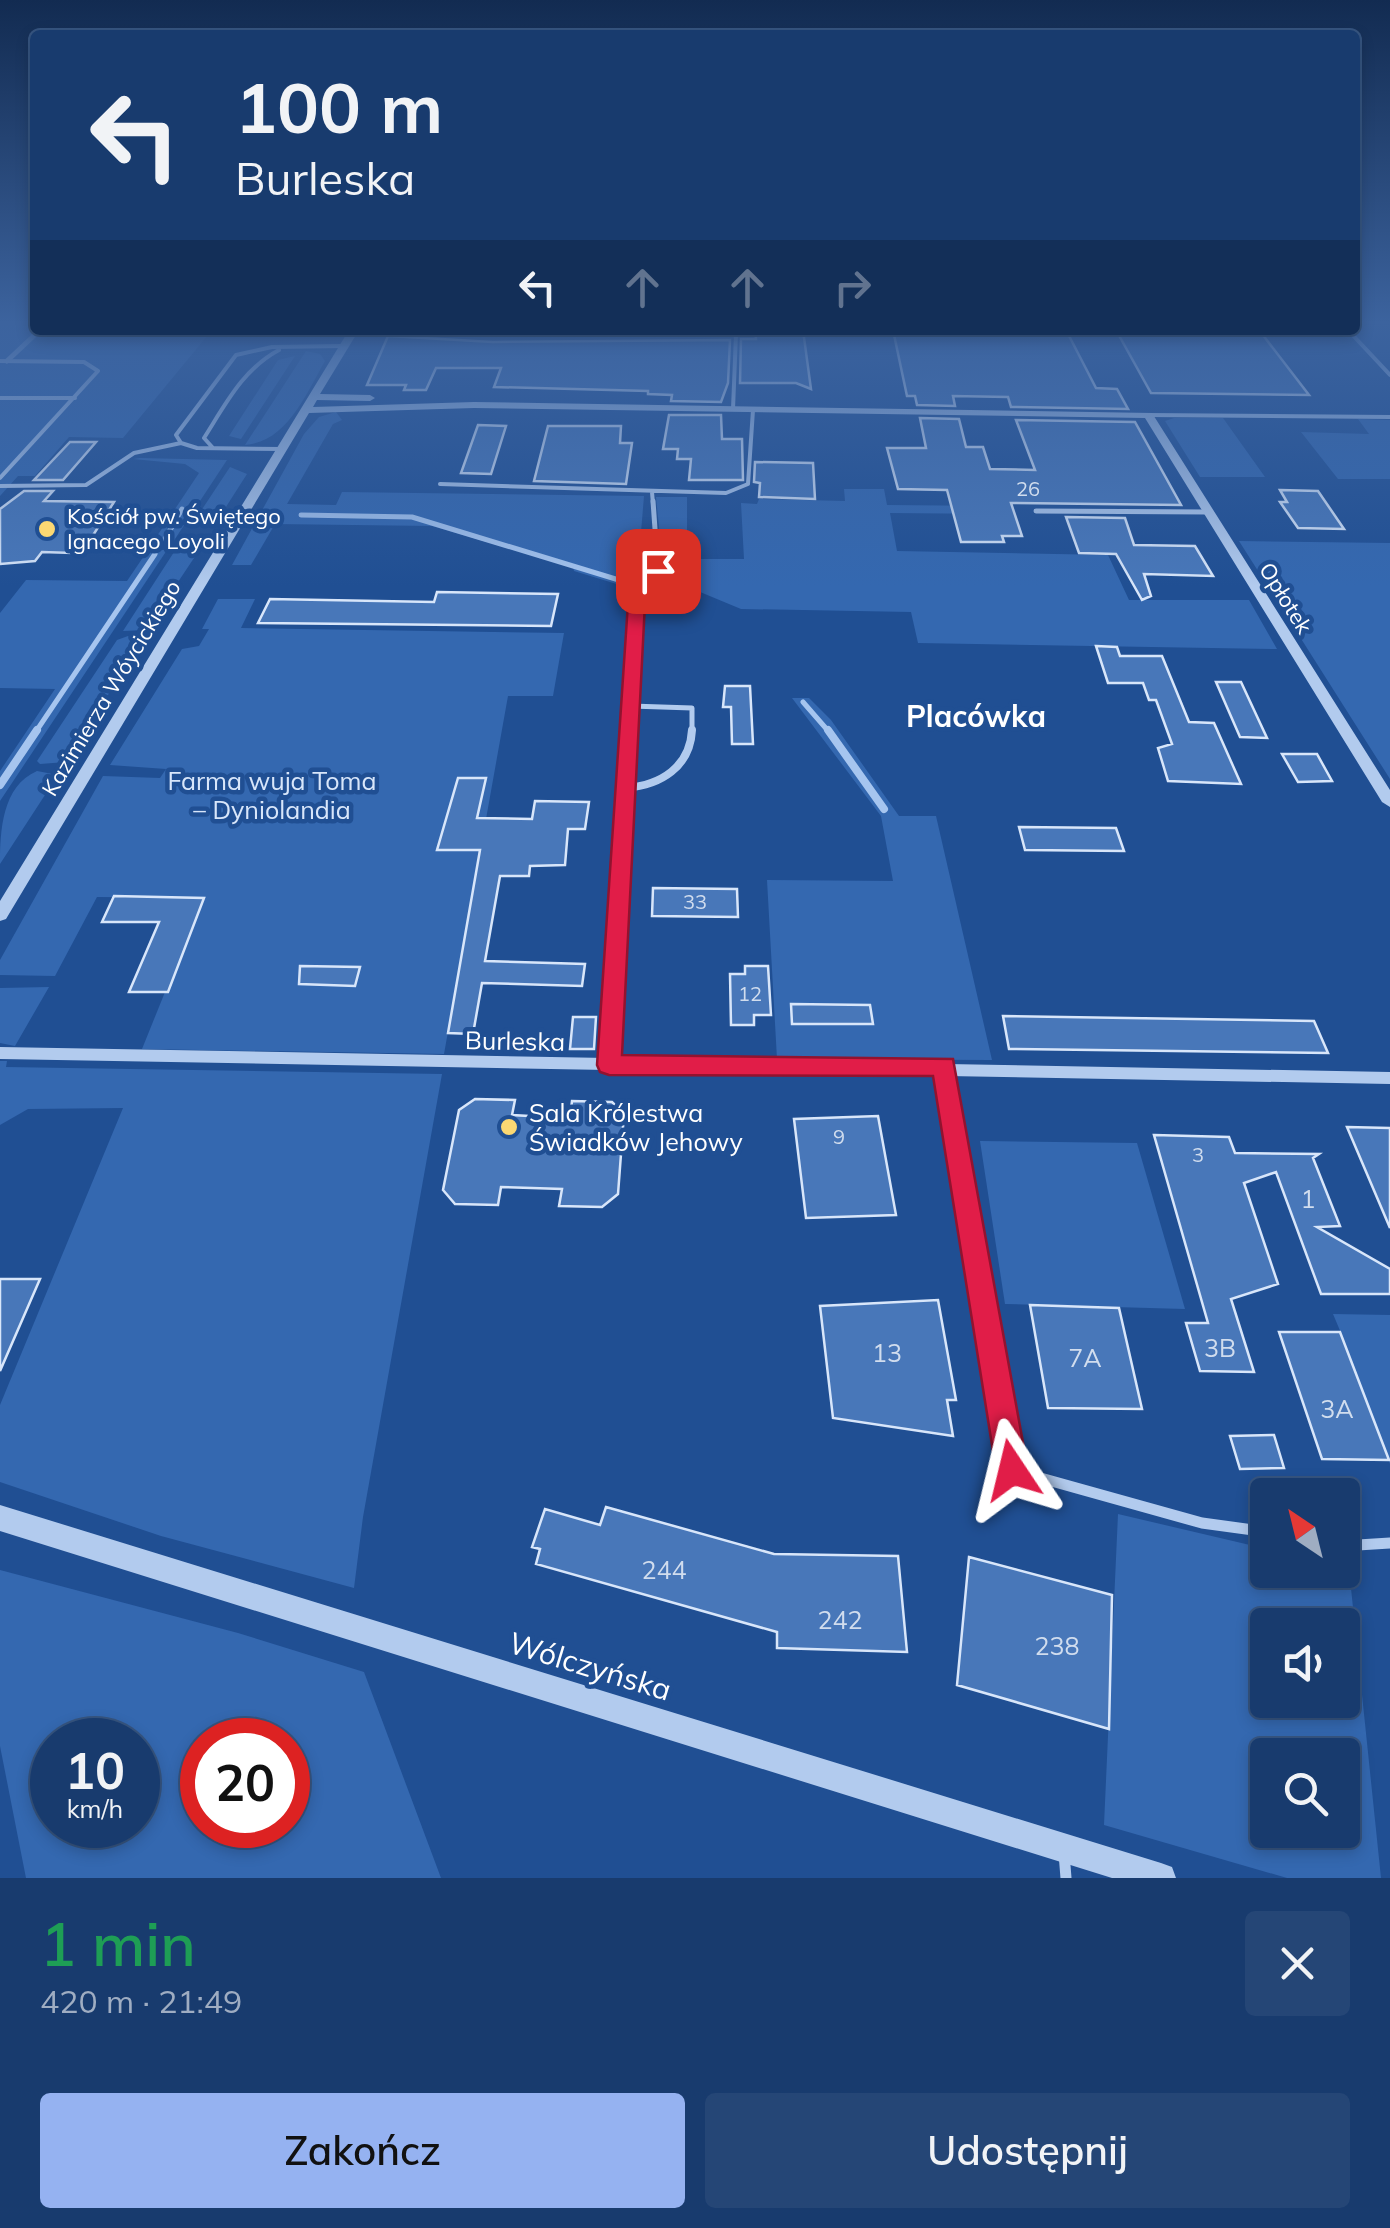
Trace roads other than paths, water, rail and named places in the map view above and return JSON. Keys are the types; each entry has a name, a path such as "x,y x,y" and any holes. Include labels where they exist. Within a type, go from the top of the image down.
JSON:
{"street":[{"name":"Kazimierza Wóycickiego","path":"0,915 5,898 305,411"},
{"path":"804,411 1148,415"},
{"name":"Opłotek","path":"1148,415 1390,802"},
{"path":"609,1065 634,655"},
{"name":"Burleska","path":"0,1053 609,1065 944,1066 1390,1078"},
{"name":"Wólczyńska","path":"0,1518 1161,1878"}],"lane":[{"path":"0,482 64,411"},
{"path":"180,443 178,430 192,411"},
{"path":"215,449 204,438 223,411"},
{"path":"440,484 726,494 748,484 753,411"},
{"path":"1148,415 1390,417"},
{"path":"0,482 86,484 134,453 180,443 215,449 282,449"},
{"path":"634,655 640,591 656,578 658,571 652,492"},
{"path":"1036,510 1208,512"},
{"path":"626,788 654,784 687,756 691,746 692,708 630,706"},
{"path":"944,1066 1012,1470 1202,1523 1250,1530"},
{"path":"1360,1545 1390,1543"},
{"path":"1063,1848 1066,1878"}],"waterway":[{"path":"165,539 182,509"},
{"path":"301,515 412,517 632,584"},
{"path":"35,733 155,554"},
{"path":"803,702 830,733"},
{"path":"0,785 37,730"},
{"path":"828,730 884,809"}],"place":[{"name":"Kościół pw. Świętego Ignacego Loyoli","path":"47,529"},
{"name":"Sala Królestwa Świadków Jehowy","path":"509,1127"}],"district":[{"name":"Placówka","path":"976,717"}],"park label":[{"name":"Farma wuja Toma – Dyniolandia","path":"272,796"}]}
